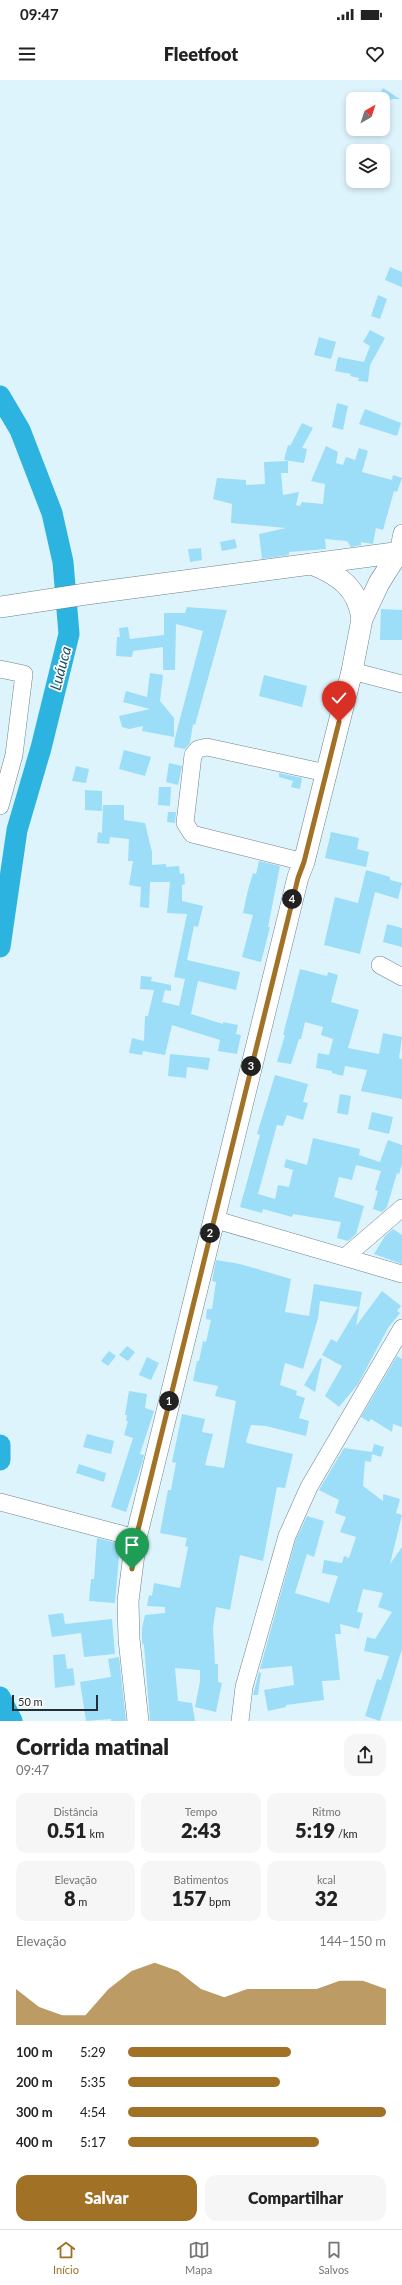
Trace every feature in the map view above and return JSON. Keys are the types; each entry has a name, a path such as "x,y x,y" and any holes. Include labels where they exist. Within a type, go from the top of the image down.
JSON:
{"main road":[{"path":"0,607 312,564 401,546"},
{"path":"138,1721 128,1639 128,1601 136,1538 213,1219 298,878 304,862 352,671 362,619 379,583 401,546"},
{"path":"312,564 333,572 346,583 361,604 362,619"}],"street":[{"path":"0,669 24,674 14,755 0,806"},
{"path":"352,671 402,684"},
{"path":"304,862 192,834 185,823 193,755 198,749 207,747 326,774"},
{"path":"380,965 402,977"},
{"path":"345,1257 402,1208"},
{"path":"213,1219 402,1274"},
{"path":"240,1721 244,1687 288,1536 309,1487 402,1328"},
{"path":"2,1503 136,1538"}],"building":[{"path":"383,88 389,92 381,92"},
{"path":"390,93 400,99 391,99 390,101"},
{"path":"390,267 402,272 402,287 385,280"},
{"path":"378,295 387,299 380,319 371,316"},
{"path":"370,330 385,338 370,365 368,382 358,381 359,378 350,376 351,374 335,371 338,357 364,362 370,346 363,342"},
{"path":"319,337 336,342 331,359 314,355"},
{"path":"337,403 348,406 343,430 332,427"},
{"path":"365,409 401,423 397,436 359,424"},
{"path":"302,423 313,428 302,448 307,449 304,463 284,460 288,445 290,446"},
{"path":"326,446 338,452 336,463 343,465 346,457 355,460 359,448 368,451 362,472 392,480 393,475 402,478 397,492 394,491 383,530 376,528 373,544 361,542 361,545 351,547 347,541 325,539 326,549 289,552 289,555 262,559 259,534 286,528 231,523 232,504 213,499 217,478 246,480 246,485 265,484 264,462 288,461 288,473 281,473 283,495 299,492 296,505 300,506 302,502 323,504 325,484 311,481"},
{"path":"235,539 237,548 222,551 220,542"},
{"path":"201,548 202,560 190,562 188,549"},
{"path":"187,607 227,610 195,725 193,724 190,743 185,749 174,747 175,738 203,631 176,624 175,670 163,670 163,647 133,651 132,657 116,656 117,637 120,637 119,628 128,627 130,639 164,635 164,613 185,613"},
{"path":"381,609 402,610 402,640 380,640"},
{"path":"150,673 163,675 160,701 174,718 174,737 142,731 143,726 129,729 122,727 119,716 150,709 123,702 126,691 147,697"},
{"path":"264,675 307,686 302,707 259,696"},
{"path":"124,750 151,757 145,776 119,769"},
{"path":"169,763 182,766 178,785 166,782"},
{"path":"76,766 89,769 86,783 72,781"},
{"path":"279,773 302,778 300,789 291,787 293,781 279,777"},
{"path":"159,787 171,787 170,806 158,805"},
{"path":"85,790 102,791 102,811 85,810"},
{"path":"103,805 124,805 124,820 145,823 152,852 152,865 166,864 166,867 179,866 180,874 184,873 185,884 182,885 182,901 203,906 198,927 194,926 187,960 240,972 236,990 198,981 191,1014 223,1024 223,1022 238,1025 236,1034 241,1035 237,1054 218,1051 220,1040 172,1025 165,1055 143,1051 142,1055 129,1053 132,1038 144,1041 145,1016 148,1016 154,990 140,989 141,976 152,977 151,981 171,985 171,991 165,990 162,1002 179,1006 185,979 174,977 187,914 167,913 170,882 150,882 149,908 140,907 141,887 129,885 133,861 128,861 129,839 110,837 109,844 97,843 98,832 102,833"},
{"path":"168,812 176,812 175,823 167,822"},
{"path":"331,832 359,838 357,849 369,852 366,867 325,858"},
{"path":"259,861 280,866 268,927 270,927 261,962 242,957 253,915 243,913 253,873 256,874"},
{"path":"366,870 390,877 390,880 402,883 398,899 375,892 360,954 324,945 335,897 358,903"},
{"path":"387,924 402,928 402,947 383,942"},
{"path":"300,969 327,976 328,972 338,975 331,1002 359,1010 348,1048 379,1054 383,1033 402,1037 399,1058 402,1059 402,1099 361,1091 367,1070 345,1066 343,1076 332,1073 332,1071 316,1068 318,1053 329,1055 333,1039 321,1035 323,1027 305,1022 301,1039 299,1039 291,1064 277,1062 285,1035 283,1035"},
{"path":"170,1054 210,1058 208,1070 187,1067 186,1078 168,1076"},
{"path":"275,1075 308,1084 303,1102 308,1103 303,1120 287,1115 283,1126 277,1125 258,1194 275,1199 278,1185 289,1187 293,1170 284,1167 286,1159 307,1165 313,1138 360,1149 359,1155 380,1162 388,1140 402,1145 402,1164 399,1174 397,1173 387,1207 382,1212 373,1209 378,1191 375,1190 381,1171 356,1165 352,1180 339,1177 334,1197 364,1206 356,1234 348,1241 337,1238 341,1222 293,1214 292,1217 263,1209 262,1213 240,1207 260,1135 257,1134"},
{"path":"340,1094 351,1096 348,1115 337,1113"},
{"path":"372,1112 393,1117 389,1134 368,1129"},
{"path":"393,1229 402,1235 402,1264 374,1254 385,1236"},
{"path":"216,1260 240,1264 291,1279 285,1312 309,1316 314,1284 362,1292 356,1326 382,1291 401,1306 397,1311 400,1313 388,1328 358,1384 339,1407 325,1396 342,1366 322,1355 331,1339 337,1342 358,1307 320,1301 318,1318 303,1369 285,1363 280,1385 297,1391 296,1395 305,1398 299,1418 309,1421 306,1436 266,1426 251,1425 246,1441 247,1443 293,1454 285,1488 277,1487 263,1561 240,1555 230,1610 216,1607 213,1628 215,1664 218,1664 218,1682 222,1683 216,1712 195,1707 200,1681 200,1670 175,1668 178,1701 192,1703 195,1721 150,1721 144,1645 142,1643 142,1628 145,1615 165,1613 165,1607 147,1606 149,1595 152,1596 154,1583 180,1588 188,1547 185,1546 187,1538 160,1533 168,1490 171,1490 176,1463 172,1462 182,1414 205,1419 202,1432 213,1434 205,1465 224,1468 236,1401 215,1396 218,1386 193,1381 197,1361 199,1361 203,1341 206,1342 211,1320 206,1319 207,1309 212,1309 216,1282 212,1281"},
{"path":"127,1346 135,1352 128,1361 119,1355"},
{"path":"109,1351 116,1356 108,1366 101,1361"},
{"path":"397,1356 402,1359 402,1427 393,1424 392,1432 371,1419 369,1422 361,1417"},
{"path":"147,1357 159,1363 151,1380 139,1375"},
{"path":"320,1358 322,1359 315,1392 304,1385"},
{"path":"129,1391 147,1394 145,1408 154,1411 140,1454 144,1455 143,1460 126,1512 111,1507 133,1438 124,1435 128,1421 126,1421 127,1415 125,1415"},
{"path":"87,1434 114,1441 111,1454 83,1447"},
{"path":"374,1444 384,1447 381,1457 372,1454 371,1462 365,1461 363,1486 383,1501 383,1494 400,1499 396,1513 402,1515 390,1564 402,1547 402,1649 380,1721 365,1716 377,1679 381,1680 389,1656 364,1651 367,1637 375,1639 392,1612 378,1607 383,1593 363,1589 357,1612 363,1613 359,1629 340,1624 341,1634 335,1634 340,1680 322,1681 324,1700 286,1705 286,1707 268,1711 264,1690 294,1685 292,1666 260,1669 296,1539 307,1516 324,1521 314,1557 307,1554 295,1593 329,1603 338,1576 322,1573 324,1560 342,1563 344,1556 349,1558 356,1537 340,1532 346,1517 335,1513 339,1500 319,1490 344,1448 372,1452"},
{"path":"79,1464 106,1473 104,1482 76,1473"},
{"path":"97,1538 120,1544 115,1603 89,1601 91,1579 94,1579"},
{"path":"63,1613 65,1624 112,1619 115,1654 84,1657 81,1633 52,1637 48,1615"},
{"path":"65,1654 67,1669 73,1668 75,1685 55,1688 53,1655"},
{"path":"119,1657 126,1721 111,1721 111,1719 86,1721 80,1682 111,1677 108,1659"},
{"path":"259,1672 261,1673 258,1695 253,1695"}],"waterway":[{"name":"Luáuca","path":"0,396 20,430 52,513 63,562 69,634 41,748 17,830 0,947"},
{"name":"Luáuca","path":"0,1445 0,1460"},
{"name":"Luáuca","path":"0,1697 12,1721"}],"route":[{"path":"132,1569 136,1538 213,1219 298,878 304,862 339,722"}]}
